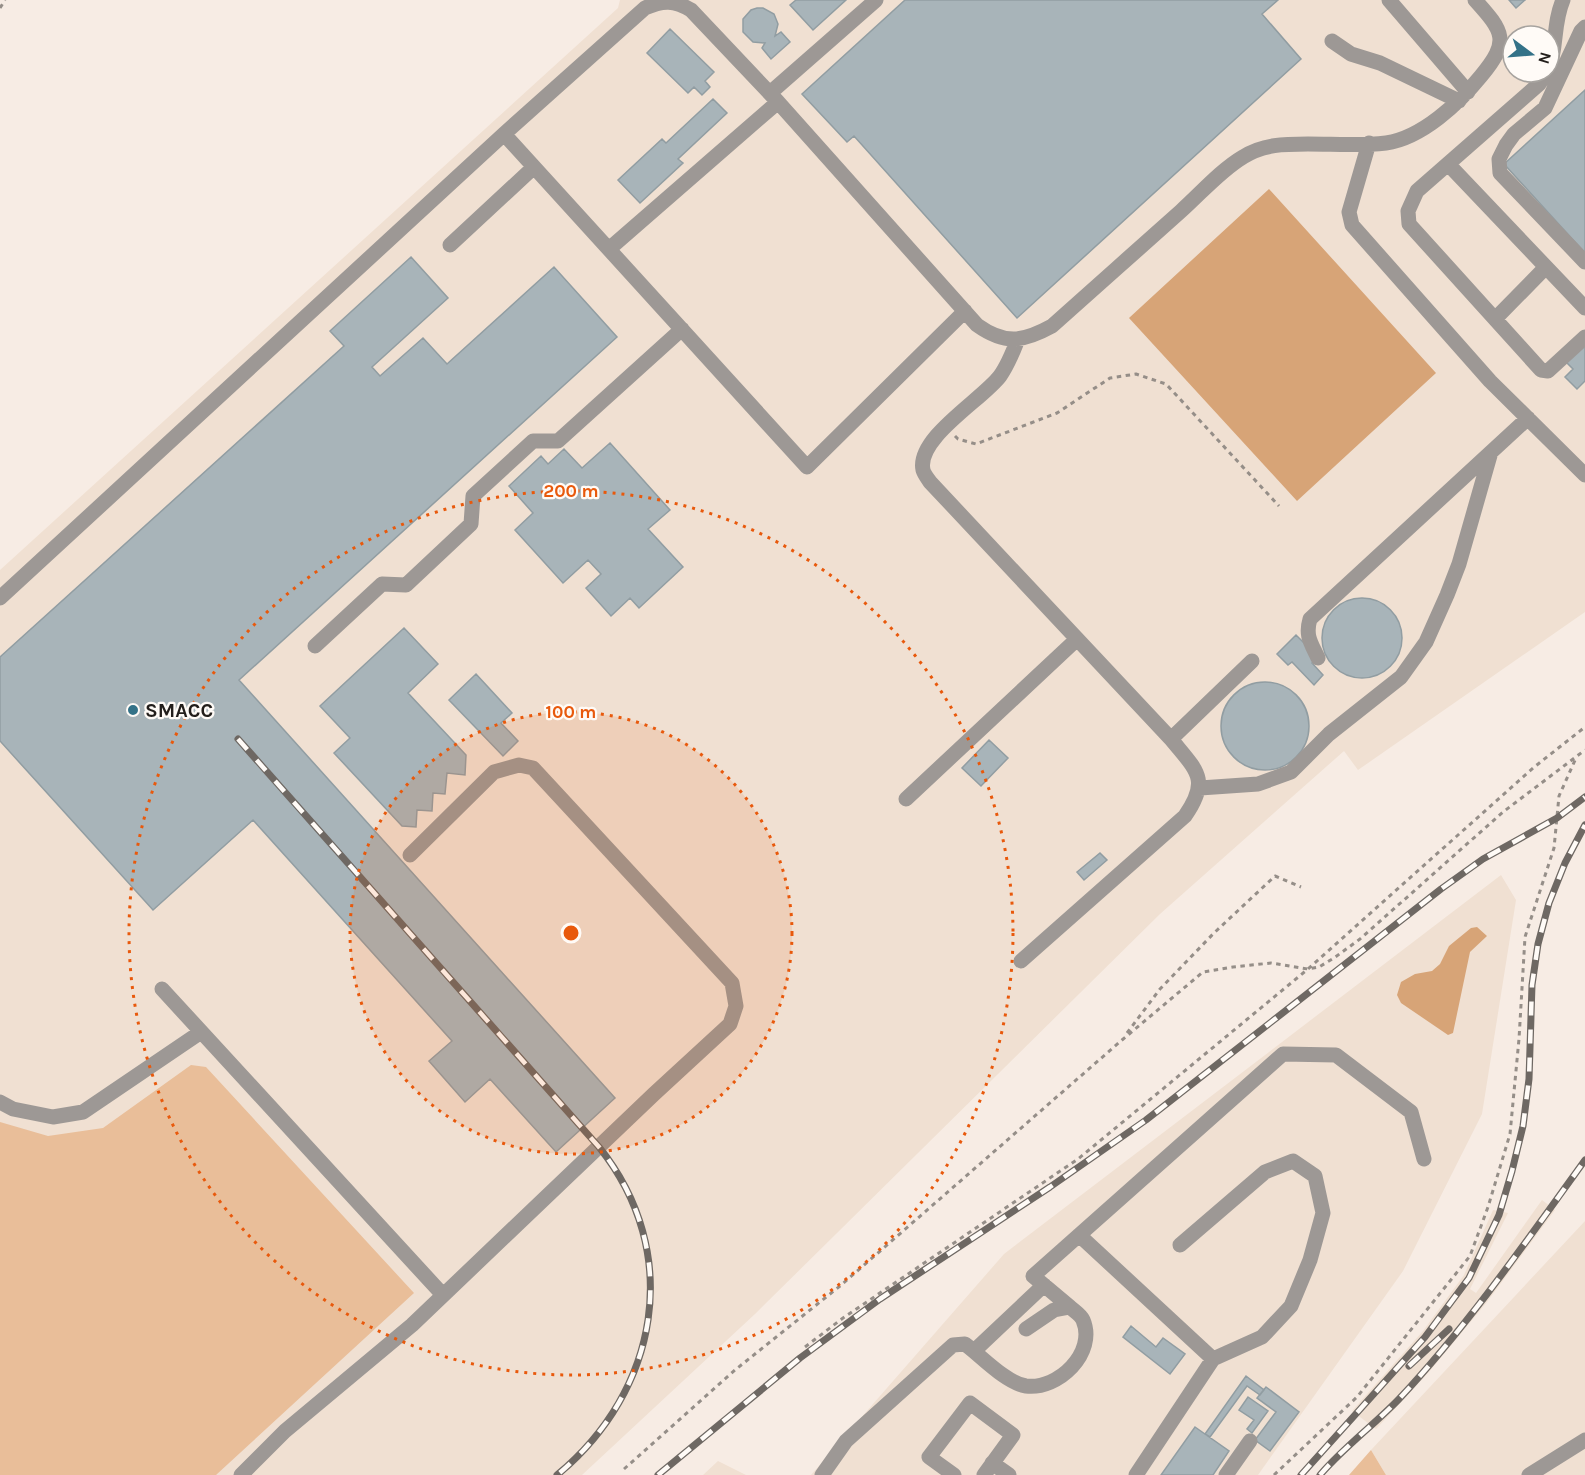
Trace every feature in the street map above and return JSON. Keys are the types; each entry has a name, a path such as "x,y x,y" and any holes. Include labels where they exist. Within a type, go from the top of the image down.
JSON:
{"lane":[{"path":"0,598 504,134 645,8 666,0 681,3 691,10 774,98 977,325 1003,339 1018,339 1036,335 1052,326 1241,158 1260,148 1280,144 1387,143 1406,137 1429,125 1464,96 1496,58 1502,40 1497,28 1475,0"},
{"path":"609,249 774,98 876,0"},
{"path":"1389,0 1464,96"},
{"path":"1556,24 1563,0"},
{"path":"1585,27 1581,31 1545,108 1514,134 1499,159 1500,173 1585,262"},
{"path":"1332,41 1352,54 1464,96"},
{"path":"1539,84 1417,191 1408,211 1409,224 1541,370 1548,371 1585,337"},
{"path":"504,134 807,467 965,311"},
{"path":"1369,143 1349,212 1352,225 1490,381 1585,475"},
{"path":"1449,165 1585,308"},
{"path":"450,245 534,167"},
{"path":"1495,319 1545,268"},
{"path":"315,646 382,584 406,585 471,524 473,496 533,441 558,441 682,329"},
{"path":"1018,339 1011,358 999,378 947,424 929,446 923,470 930,482 1171,739 1194,766 1200,788 1194,804 1185,816 1021,961"},
{"path":"1318,658 1307,629 1310,619 1528,418"},
{"path":"1200,788 1258,784 1291,772 1329,734 1401,677 1426,642 1448,596 1491,452"},
{"path":"906,799 1077,640"},
{"path":"1171,739 1252,661"},
{"path":"241,1475 285,1431 412,1325 730,1024 736,1006 732,983 533,768 519,765 495,772 410,855"},
{"path":"162,989 443,1295"},
{"path":"0,1102 13,1109 53,1117 83,1112 201,1032"},
{"path":"822,1475 846,1441 953,1345 965,1344 1013,1382 1027,1386 1044,1385 1062,1375 1080,1359 1087,1340 1083,1319 1033,1276 1283,1054 1336,1055 1411,1112 1424,1159"},
{"path":"1136,1475 1213,1359 1262,1337 1291,1306 1310,1260 1323,1213 1316,1176 1293,1161 1265,1172 1180,1245"},
{"path":"1078,1235 1213,1359"},
{"path":"974,1351 1044,1285"},
{"path":"1026,1329 1054,1310 1070,1307"},
{"path":"954,1475 929,1457 970,1403 1013,1435 988,1469 1009,1475"},
{"path":"1529,1475 1585,1440"},
{"path":"1226,1475 1250,1441"}],"path":[{"path":"0,8 5,0"},
{"path":"947,424 958,439 976,444 1057,413 1110,378 1136,374 1166,384 1279,506"},
{"path":"805,1347 852,1312 1077,1158 1308,969 1533,768 1585,727"},
{"path":"624,1469 735,1370 840,1286 1203,972 1271,963 1308,969 1319,967 1360,939 1503,812 1585,750"},
{"path":"1274,1475 1357,1397 1470,1256 1488,1207 1510,1134 1525,937 1554,848 1559,795 1577,756"},
{"path":"1122,1040 1160,989 1214,933 1275,876 1301,887"}],"shaded area":[{"path":"620,0 1585,0 1585,612 1358,770 1344,751 1160,914 755,1314 582,1475 0,1475 0,570 618,8"},
{"path":"1269,189 1436,373 1297,501 1129,318"},
{"path":"1501,875 1516,900 1482,1114 1403,1271 1258,1475 811,1475 1004,1254"},
{"path":"1477,927 1487,936 1470,952 1453,1033 1448,1035 1401,1003 1397,995 1401,982 1415,974 1432,971 1440,964 1449,946 1471,928"},
{"path":"191,1065 206,1067 414,1293 216,1475 0,1475 0,1122 48,1136 103,1128"},
{"path":"1542,1200 1555,1210 1487,1302 1428,1373 1376,1429 1352,1411 1423,1331 1464,1275 1493,1210 1508,1213 1470,1289 1476,1293"},
{"path":"1585,1221 1585,1475 1386,1475 1371,1450"},
{"path":"1371,1450 1386,1475 1349,1475"},
{"path":"718,1461 746,1475 703,1475"}],"building":[{"path":"796,0 846,0 813,30 790,5"},
{"path":"905,0 1278,0 1262,14 1301,59 1017,318 854,136 847,142 802,94"},
{"path":"1509,0 1525,0 1516,8"},
{"path":"763,8 774,14 778,24 775,36 781,32 790,42 771,59 762,48 765,43 753,42 743,32 743,19 751,10"},
{"path":"670,29 714,72 705,81 710,87 702,95 694,87 688,93 647,53"},
{"path":"1585,90 1585,253 1504,164"},
{"path":"713,99 727,113 678,159 683,163 640,203 618,180 662,139 666,143"},
{"name":"SMACC","path":"411,257 448,298 372,367 380,376 423,338 447,364 554,267 617,337 239,680 615,1098 556,1152 490,1079 465,1102 429,1061 452,1041 253,820 153,910 0,741 0,657 344,346 330,331"},
{"path":"1585,344 1585,381 1577,389 1565,377 1573,369 1566,362"},
{"path":"610,443 670,510 648,529 683,567 639,608 630,598 611,616 586,588 601,574 588,560 563,583 515,530 533,513 509,486 541,456 548,464 564,449 582,468"},
{"path":"1354,598 1370,598 1391,609 1402,630 1402,646 1391,667 1370,678 1354,678 1340,672 1328,660 1322,646 1322,630 1328,616 1340,604"},
{"path":"404,628 438,664 408,693 466,755 465,775 447,773 445,794 433,793 432,811 417,810 416,827 402,826 334,753 350,738 320,706"},
{"path":"1296,635 1318,657 1312,663 1323,675 1314,685 1292,662 1288,665 1277,654"},
{"path":"476,674 512,713 501,723 518,741 503,756 449,700"},
{"path":"1265,682 1282,686 1296,695 1305,709 1309,726 1305,743 1296,757 1282,766 1265,770 1248,766 1234,757 1225,743 1221,726 1225,709 1234,695 1248,686"},
{"path":"989,740 1008,758 981,786 962,768"},
{"path":"1100,853 1107,860 1084,880 1077,872"},
{"path":"1131,1326 1156,1347 1163,1338 1185,1354 1170,1374 1123,1337"},
{"path":"1246,1376 1264,1390 1260,1395 1247,1386 1210,1437 1205,1434"},
{"path":"1266,1387 1299,1412 1270,1451 1255,1440 1276,1412 1257,1398"},
{"path":"1248,1397 1268,1411 1252,1433 1247,1429 1254,1420 1239,1410"},
{"path":"1195,1427 1229,1451 1213,1475 1161,1475"}],"railway":[{"path":"238,739 599,1147 626,1188 643,1231 650,1275 648,1319 638,1362 619,1403 592,1441 557,1475"},
{"path":"658,1475 800,1358 880,1299 1050,1187 1146,1120 1441,889 1483,859 1557,818 1585,797"},
{"path":"1301,1475 1425,1337 1469,1278 1499,1215 1523,1126 1529,1079 1532,985 1538,944 1549,903 1565,863 1585,825"},
{"path":"1320,1475 1399,1399 1449,1342 1541,1222 1585,1160"},
{"path":"1409,1366 1449,1329"}],"place":[{"name":"SMACC","path":"133,710"}]}
